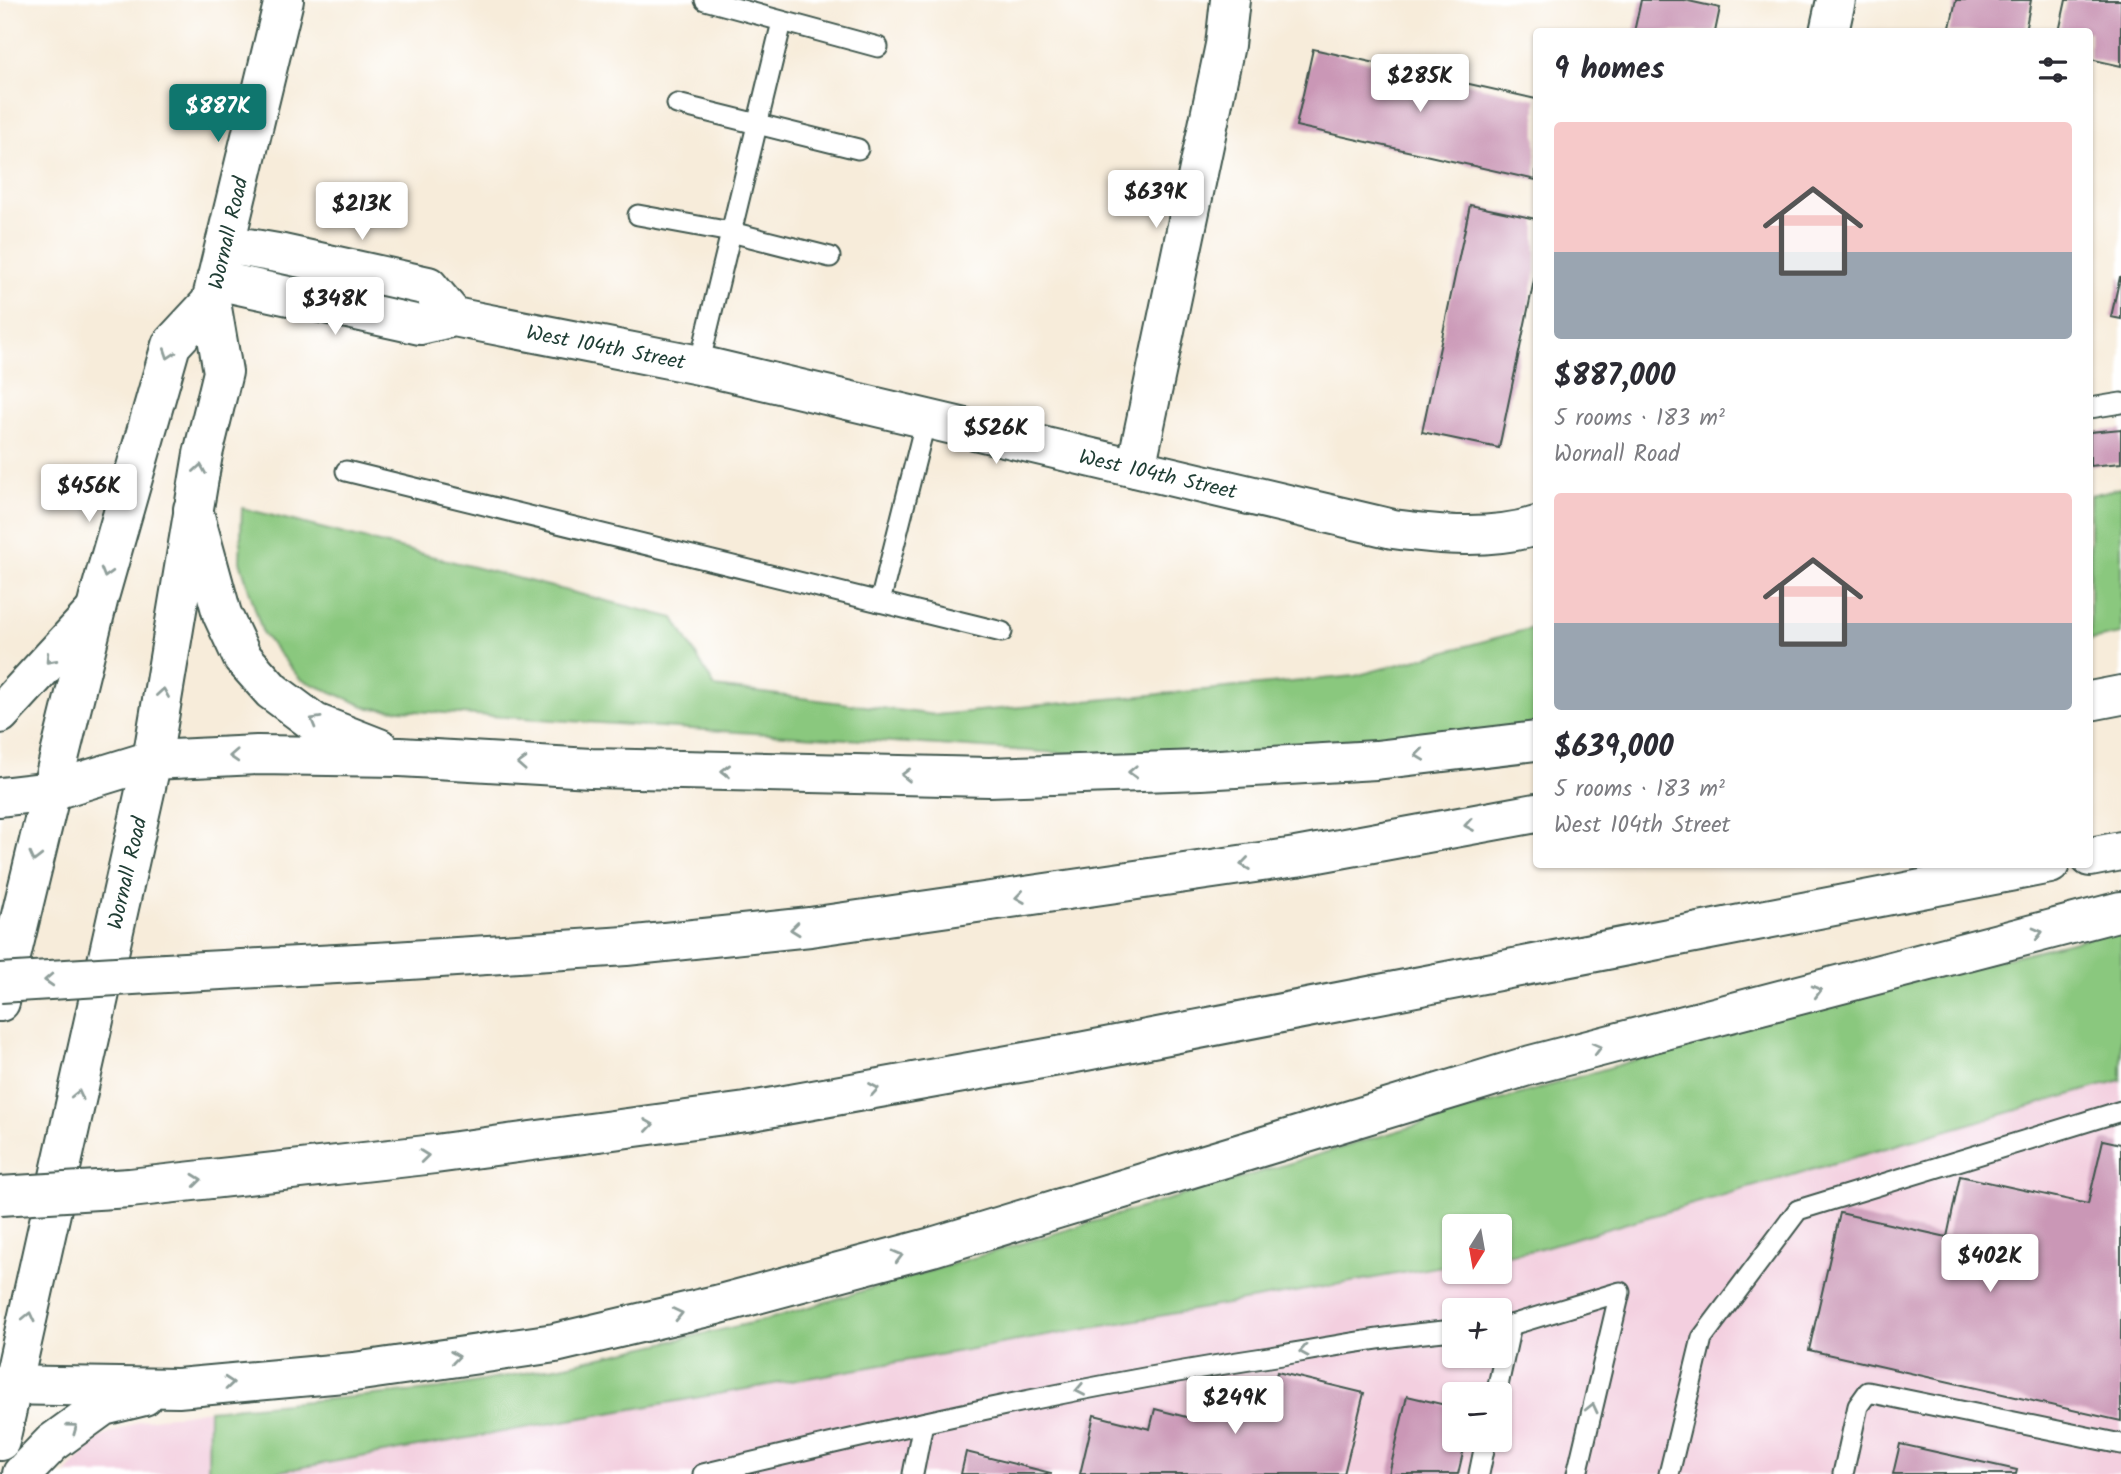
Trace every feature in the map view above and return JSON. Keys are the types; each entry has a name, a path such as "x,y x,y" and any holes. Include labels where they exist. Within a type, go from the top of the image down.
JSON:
{"main road":[{"name":"Wornall Road","path":"0,1440 7,1384 152,760 202,454 223,372 218,275 284,0"},
{"path":"1136,468 1225,45 1230,0"},
{"path":"1830,28 1836,0"},
{"name":"West 104th Street","path":"218,275 283,254 428,286 454,317 699,365 1405,530 1430,534 1475,535 1533,526"},
{"name":"Wornall Road","path":"0,1002 96,609 171,345 218,275"},
{"path":"193,509 222,614 242,657 272,691 315,723 400,757"},
{"path":"0,714 96,609"},
{"path":"2093,700 2121,695"},
{"path":"0,797 51,791 152,760 257,755 400,757 591,768 989,777 1201,770 1376,760 1533,741"},
{"path":"0,983 626,946 810,927 1296,857 1533,814"},
{"path":"2093,856 2121,851"},
{"path":"0,1196 130,1188 435,1154 746,1112 1075,1053 2029,868"},
{"path":"7,1384 178,1388 354,1372 555,1343 716,1305 932,1247 1531,1065 2121,911"},
{"path":"22,1474 52,1443 103,1406 178,1388"}],"lane":[{"path":"705,0 878,47"},
{"path":"699,365 782,22"},
{"path":"677,104 858,149"},
{"path":"638,215 731,232 830,257"},
{"path":"2093,408 2121,403"},
{"path":"880,602 926,419"},
{"path":"346,471 1002,632"},
{"path":"1669,1474 1702,1338 1798,1210 2121,1111"},
{"path":"1512,1323 1620,1292 1577,1474"},
{"path":"704,1474 737,1470 845,1439 1170,1372 1405,1334 1442,1331"},
{"path":"1843,1474 1858,1406 1868,1392 2121,1444"},
{"path":"913,1474 923,1423"},
{"path":"1479,1474 1484,1452"}],"shaded area":[{"path":"2121,1080 2121,1474 264,1474 1442,1266 1442,1284 1512,1284 1512,1254 1534,1250"},
{"path":"209,1410 208,1474 65,1474 97,1439 140,1421"}],"green space":[{"path":"2121,488 2121,634 2093,639 2093,494"},
{"path":"242,508 674,618 715,687 936,715 1355,676 1533,628 1533,744 1152,759 369,708 300,679 263,634 240,561"},
{"path":"2121,930 2121,1080 1534,1250 1512,1254 1512,1214 1442,1214 1442,1266 264,1474 208,1474 209,1410 440,1389 566,1365 769,1319 1852,995"}],"building":[{"path":"1641,0 1684,0 1720,8 1716,28 1635,28"},
{"path":"1956,0 2031,0 2026,28 1950,28"},
{"path":"2066,0 2121,0 2121,66 2093,60 2093,28 2060,28"},
{"path":"1313,49 1533,98 1533,179 1296,126"},
{"path":"1470,205 1533,218 1533,285 1499,448 1422,432"},
{"path":"2121,277 2121,319 2111,317"},
{"path":"2121,429 2121,463 2093,466 2093,432"},
{"path":"2103,1140 2121,1144 2121,1421 1809,1350 1840,1213 1947,1237 1960,1176 2088,1204"},
{"path":"1277,1372 1364,1393 1344,1474 1080,1474 1094,1415 1150,1429 1155,1409 1190,1418 1196,1392 1268,1410"},
{"path":"1407,1396 1442,1404 1442,1452 1463,1452 1458,1474 1389,1474"},
{"path":"1900,1444 2017,1470 2016,1474 1893,1474"},
{"path":"966,1452 1051,1473 1051,1474 961,1474"}]}
